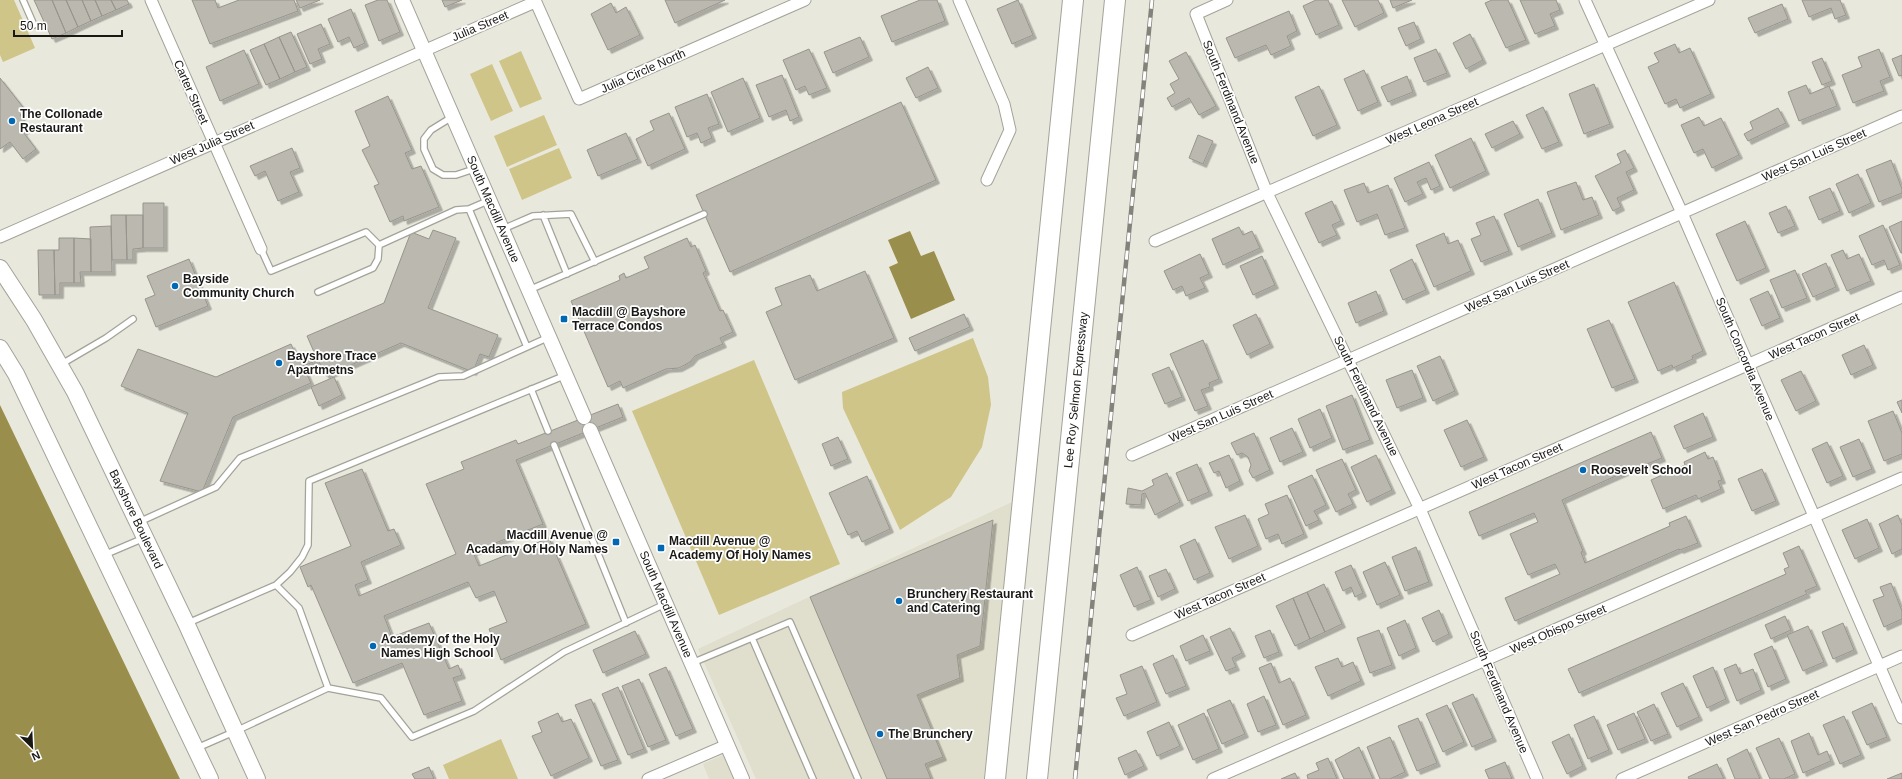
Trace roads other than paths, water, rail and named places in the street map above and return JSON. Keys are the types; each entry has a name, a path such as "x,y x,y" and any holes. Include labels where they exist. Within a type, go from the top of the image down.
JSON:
{"highway":[{"path":"995,779 1073,0"},
{"name":"Lee Roy Selmon Expressway","path":"1037,779 1115,0"}],"main road":[{"name":"Bayshore Boulevard","path":"0,268 34,320 75,392 139,522 257,779"},
{"path":"0,348 16,374 210,779"}],"street":[{"name":"Carter Street","path":"151,0 261,249"},
{"name":"South Macdill Avenue","path":"402,0 454,116 742,779"},
{"name":"Julia Circle North","path":"535,1 579,99 805,0"},
{"path":"959,0 1004,104 1010,130 987,180"},
{"name":"South Ferdinand Avenue","path":"1227,0 1196,14 1267,193 1420,509 1537,779"},
{"name":"South Concordia Avenue","path":"1585,0 1682,213 1902,718"},
{"name":"West Leona Street","path":"1155,242 1709,0"},
{"name":"Julia Street","path":"425,50 535,1"},
{"name":"West Julia Street","path":"0,237 425,50"},
{"name":"West San Luis Street","path":"1132,455 1902,116"},
{"name":"West Tacon Street","path":"1132,635 1902,297"},
{"name":"West Obispo Street","path":"1213,779 1902,478"},
{"name":"West San Pedro Street","path":"1622,779 1902,656"},
{"path":"648,779 727,745"}],"lane":[{"path":"23,0 34,25"},
{"path":"454,116 431,130 424,139 424,149 433,169 443,175 456,175 476,168"},
{"path":"379,246 456,210 469,209 490,200"},
{"path":"469,209 527,347"},
{"path":"503,229 533,216 571,214 595,262"},
{"path":"529,290 704,214"},
{"path":"543,216 567,274"},
{"path":"261,249 271,271 366,232 379,246 378,259 373,268 318,292"},
{"path":"60,366 106,338 133,319"},
{"path":"139,522 216,487 240,458 439,378 463,376 550,337"},
{"path":"186,623 276,585 302,557 308,545 309,481 566,374"},
{"path":"531,389 548,431"},
{"path":"554,445 626,623"},
{"path":"104,556 145,537"},
{"path":"276,585 299,608 328,688"},
{"path":"196,748 328,688 381,698 412,737 474,710 564,652 666,604"},
{"path":"691,663 790,622 858,779"},
{"path":"752,638 813,779"}],"railway":[{"path":"1075,779 1152,0"}],"place":[{"name":"The Collonade Restaurant","path":"12,121"},
{"name":"Bayside Community Church","path":"175,286"},
{"name":"Macdill @ Bayshore Terrace Condos","path":"564,319"},
{"name":"Bayshore Trace Apartmetns","path":"279,363"},
{"name":"Roosevelt School","path":"1583,470"},
{"name":"Macdill Avenue @ Acadamy Of Holy Names","path":"616,542"},
{"name":"Macdill Avenue @ Academy Of Holy Names","path":"661,548"},
{"name":"Brunchery Restaurant and Catering","path":"899,601"},
{"name":"Academy of the Holy Names High School","path":"373,646"},
{"name":"The Brunchery","path":"880,734"}]}
